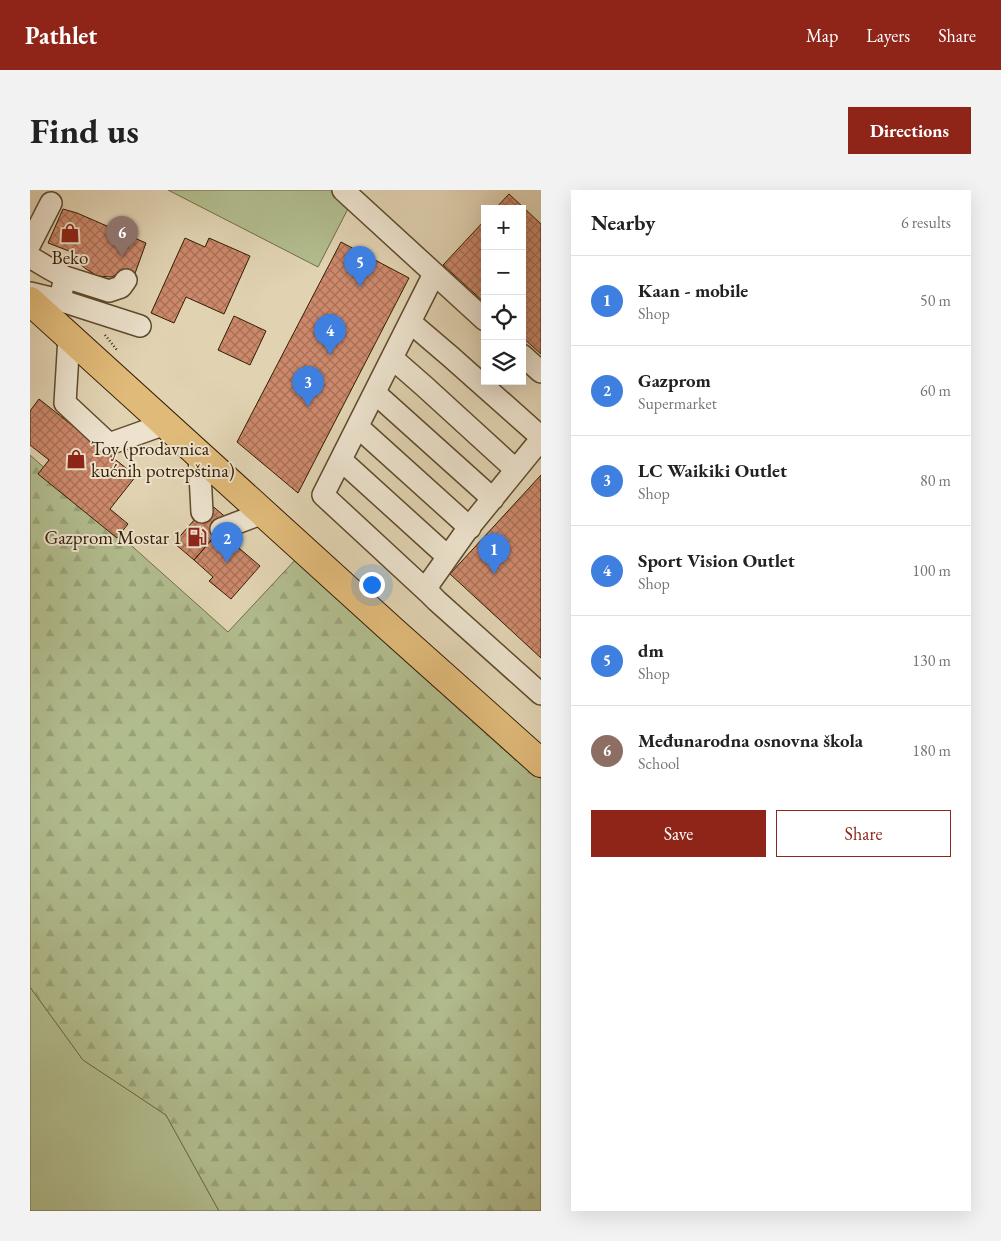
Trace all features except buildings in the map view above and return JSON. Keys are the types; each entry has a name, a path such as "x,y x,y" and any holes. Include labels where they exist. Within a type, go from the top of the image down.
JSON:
{"main road":[{"path":"30,301 390,629 541,763"}],"lane":[{"path":"343,190 481,316"},
{"path":"30,244 51,204"},
{"path":"30,257 65,277 109,291 121,287 126,280"},
{"path":"434,274 323,495 436,601 541,694"},
{"path":"59,300 65,277"},
{"path":"30,293 59,300 140,326"},
{"path":"410,322 541,438 428,585 430,594"},
{"path":"69,337 65,403 109,444 165,424"},
{"path":"392,358 516,470"},
{"path":"526,358 541,372"},
{"path":"375,393 493,498"},
{"path":"358,427 470,528"},
{"path":"199,455 202,512"},
{"path":"341,460 448,557"},
{"path":"221,529 263,513"}],"green space":[{"path":"168,190 343,190 353,199 318,267"},
{"path":"30,455 228,632 297,558 541,779 541,1211 219,1211 166,1115 83,1060 30,987"},
{"path":"30,987 83,1060 166,1115 219,1211 30,1211"}],"place":[{"name":"Beko","path":"70,233"},
{"name":"Međunarodna osnovna škola","path":"122,257"},
{"name":"dm","path":"360,287"},
{"name":"Sport Vision Outlet","path":"330,355"},
{"name":"LC Waikiki Outlet","path":"308,407"},
{"name":"Toy (prodavnica kućnih potrepština)","path":"76,459"},
{"name":"Gazprom Mostar 1","path":"197,537"},
{"name":"Gazprom","path":"227,563"},
{"name":"Kaan - mobile","path":"494,574"}]}
